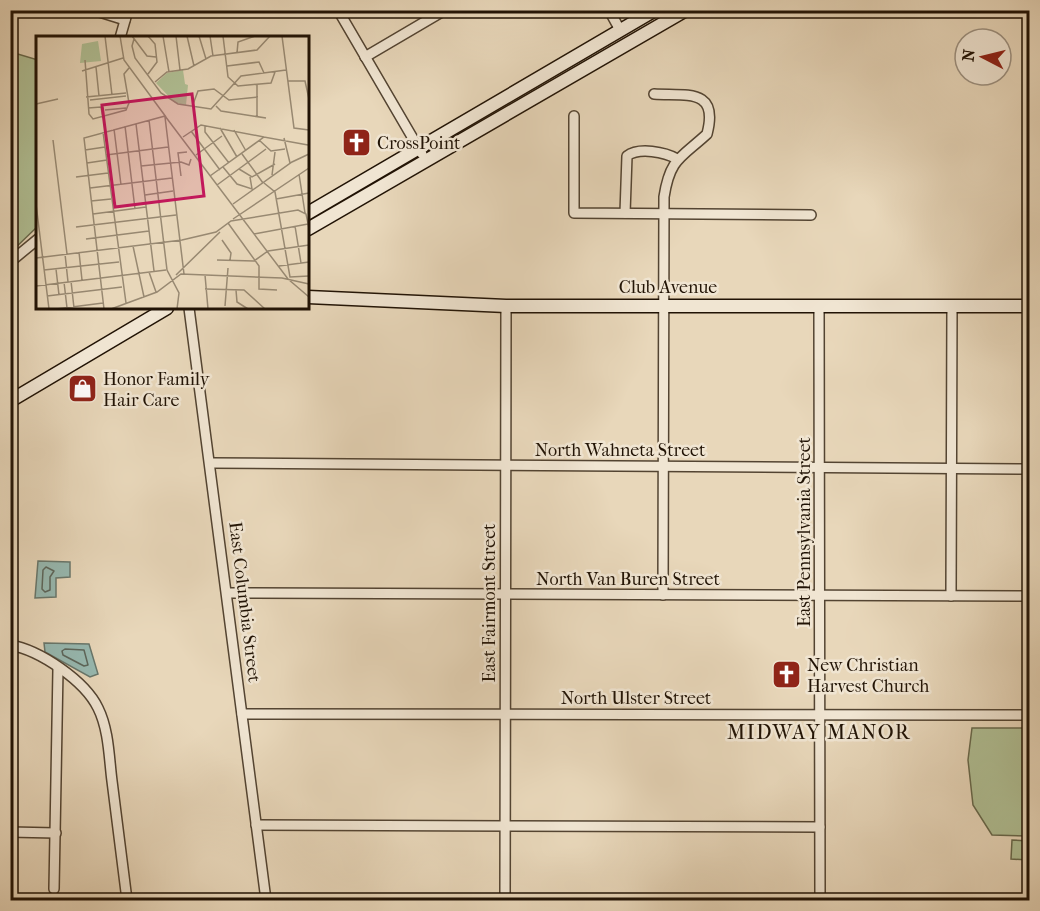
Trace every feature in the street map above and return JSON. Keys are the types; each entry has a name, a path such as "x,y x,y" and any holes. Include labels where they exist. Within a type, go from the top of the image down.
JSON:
{"street":[{"path":"93,10 127,15 121,36"},
{"path":"338,10 426,162"},
{"path":"365,57 445,10"},
{"path":"609,10 620,30"},
{"path":"309,212 655,10"},
{"path":"309,228 686,10"},
{"path":"654,94 699,96 707,103 710,115 707,134 677,159 666,185 663,305 663,595"},
{"path":"573,116 573,213 810,215"},
{"path":"625,213 627,156 638,152 667,153 677,159"},
{"path":"10,262 36,241"},
{"name":"Club Avenue","path":"309,297 506,306 1029,306"},
{"name":"East Fairmont Street","path":"505,900 506,306"},
{"name":"East Pennsylvania Street","path":"819,307 820,900"},
{"path":"951,596 952,307"},
{"path":"10,401 165,309"},
{"name":"East Columbia Street","path":"189,309 211,463 266,900"},
{"name":"North Wahneta Street","path":"211,463 1029,468"},
{"name":"North Van Buren Street","path":"227,593 1029,596"},
{"path":"10,645 29,651 58,669 87,691 99,710 104,726 127,900"},
{"path":"54,889 58,669"},
{"name":"North Ulster Street","path":"242,714 1029,715"},
{"path":"256,825 820,827"},
{"path":"10,832 56,833"}],"green space":[{"path":"11,52 36,59 36,228 11,252"},
{"path":"972,728 1029,728 1029,836 992,835 973,805 968,760"},
{"path":"1012,840 1029,841 1029,860 1011,859"}],"water":[{"path":"38,561 70,562 70,577 56,578 56,597 35,598"},
{"path":"44,643 89,644 98,674 90,677 45,652"}],"place":[{"name":"CrossPoint","path":"356,143"},
{"name":"Honor Family Hair Care","path":"82,389"},
{"name":"New Christian Harvest Church","path":"786,675"}],"district":[{"name":"MIDWAY MANOR","path":"819,732"}]}
